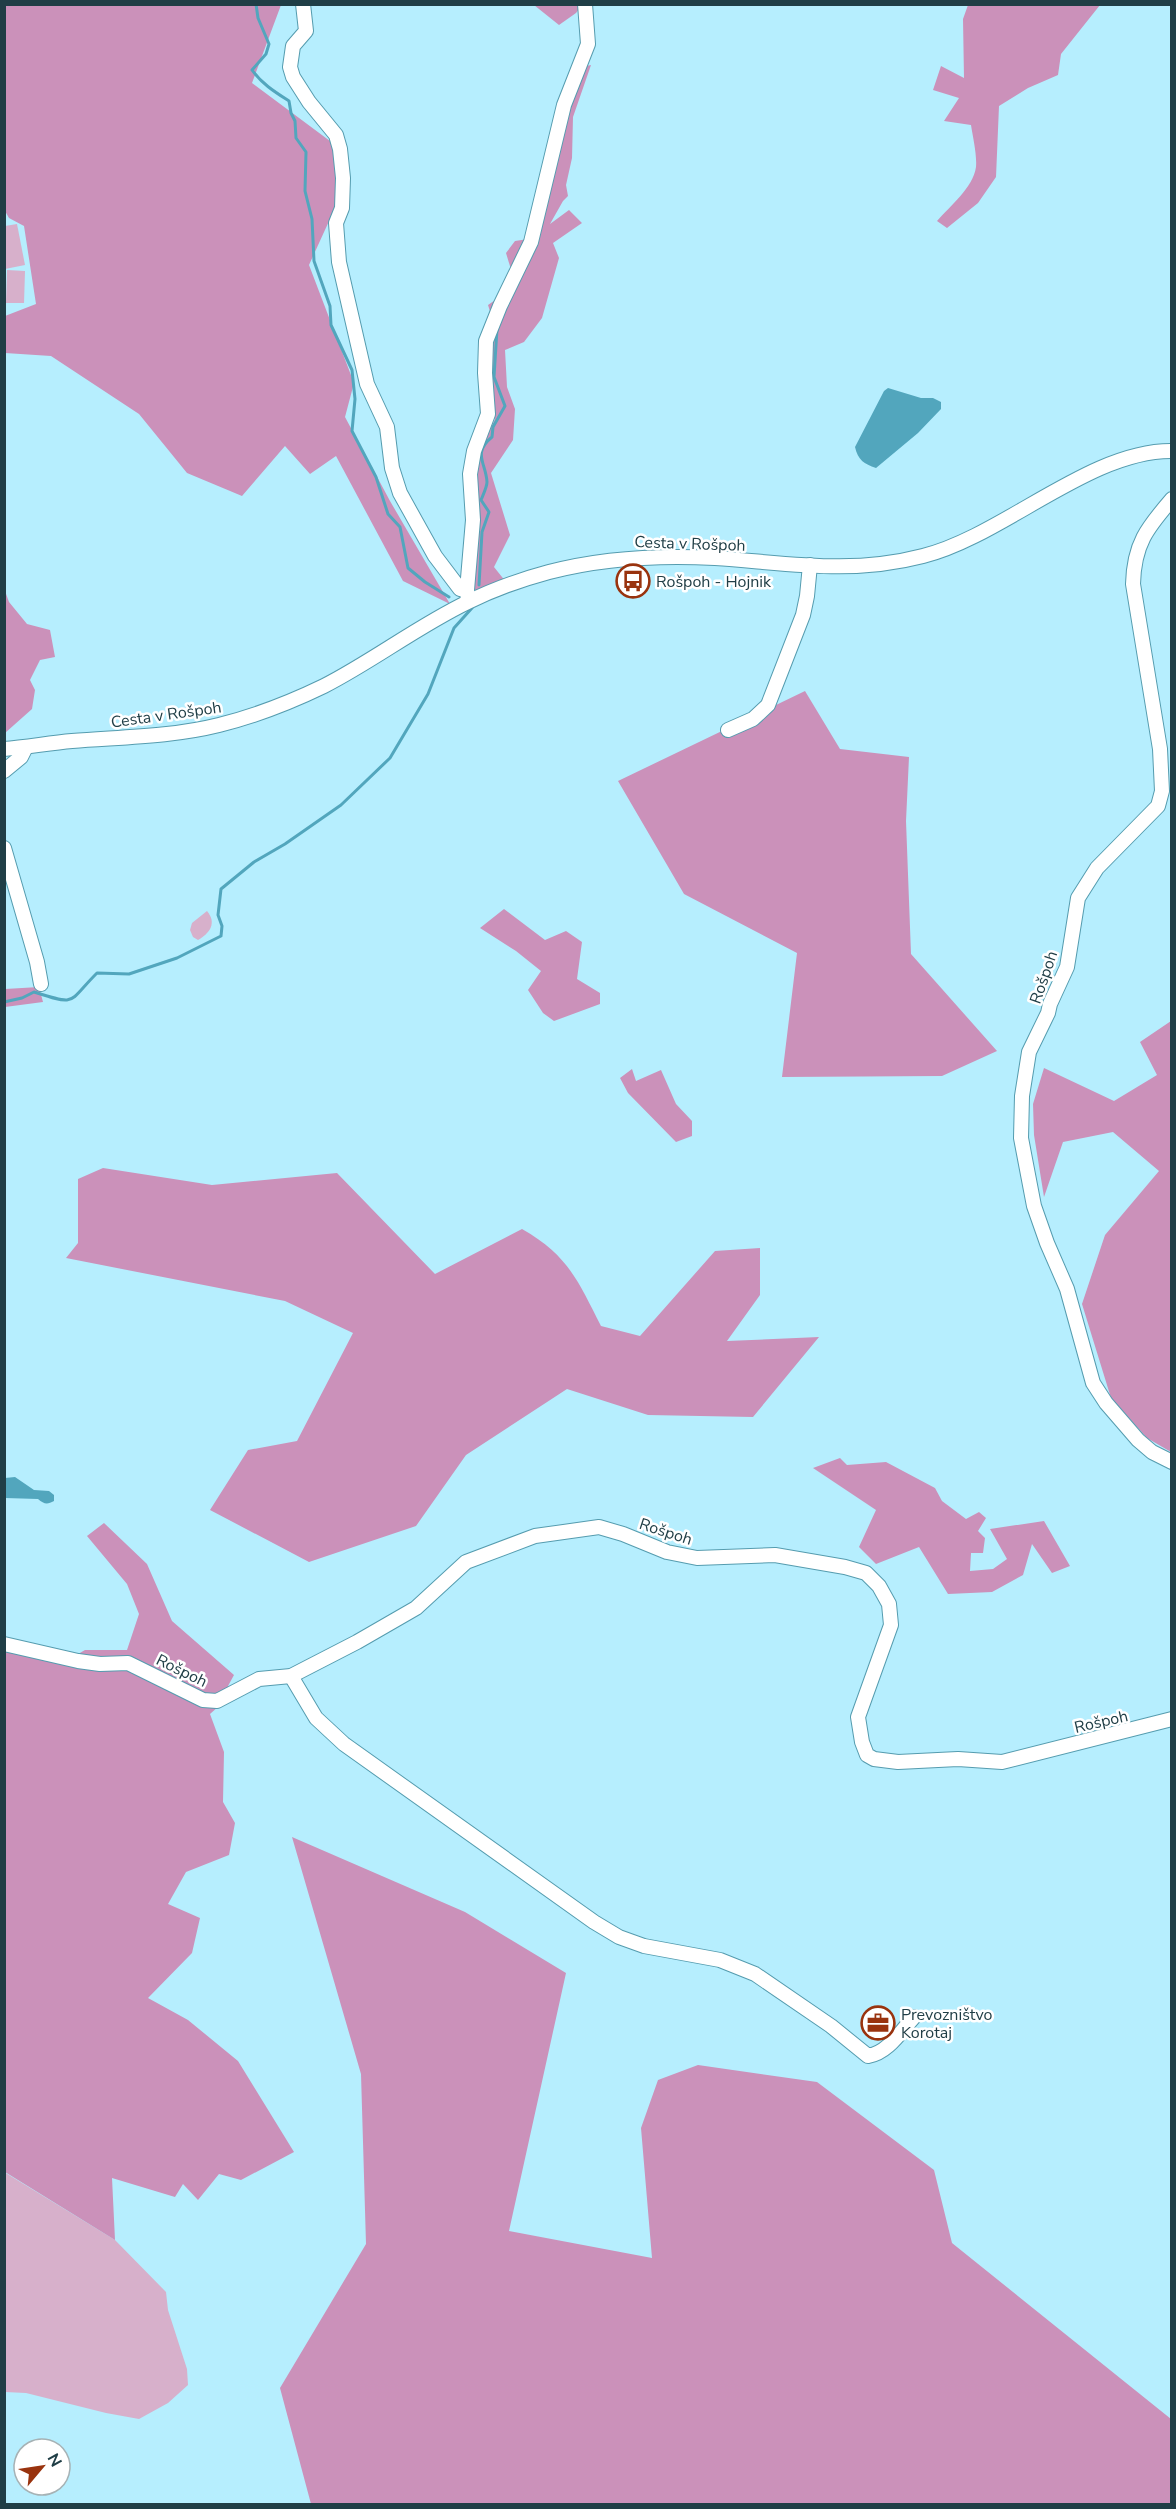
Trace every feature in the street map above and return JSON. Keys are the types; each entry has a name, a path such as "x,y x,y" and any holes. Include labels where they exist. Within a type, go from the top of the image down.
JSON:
{"street":[{"path":"303,4 306,31 293,46 290,67 293,77 309,102 336,135 340,149 343,178 342,207 336,224 339,262 367,384 387,427 392,468 400,493 435,556 468,596"},
{"path":"468,596 473,520 470,474 474,452 488,414 485,373 486,341 531,242 564,105 588,44 585,4"},
{"name":"Cesta v Rošpoh","path":"4,749 162,734 193,730 239,719 324,686 468,596 548,573 626,557 715,558 832,568 890,564 928,555 967,540 1089,474 1127,458 1160,451 1172,451"},
{"name":"Rošpoh","path":"1172,498 1138,544 1134,561 1133,584 1160,749 1162,791 1158,806 1097,868 1078,898 1067,967 1029,1052 1022,1096 1021,1138 1034,1206 1067,1289 1093,1383 1106,1403 1138,1440 1152,1452 1172,1462"},
{"path":"728,730 753,719 768,705 803,615 810,565"},
{"path":"4,771 21,757 26,747"},
{"path":"4,848 37,962 41,984"},
{"name":"Rošpoh","path":"4,1644 78,1661 100,1664 128,1663 203,1700 217,1701 259,1679 291,1676 400,1619 431,1596 466,1562 535,1536 599,1527 667,1552 697,1558 775,1555 845,1567 866,1573 879,1586 889,1604 891,1626 858,1717 867,1755 874,1759 898,1762 958,1759 1002,1762 1172,1719"},
{"path":"291,1676 316,1718 344,1744 594,1922 620,1937 644,1946 720,1960 755,1974 831,2026 868,2056 878,2053 887,2046 914,2017"}],"shaded area":[{"path":"4,5 281,5 252,83 334,144 340,197 309,265 354,383 345,417 390,501 450,604 403,581 336,456 310,474 285,446 242,496 187,473 139,414 51,356 5,353 5,316 36,304 24,226 9,218 5,211"},
{"path":"534,5 582,5 576,13 559,25"},
{"path":"968,5 1100,5 1061,54 1058,75 1028,88 999,106 996,177 978,203 947,228 937,221 960,196 974,175 975,151 971,125 944,121 959,98 933,90 941,66 964,78 963,19"},
{"path":"591,65 573,117 572,158 566,185 568,196 550,224 569,210 582,223 553,243 559,258 542,318 524,342 505,350 507,387 515,409 513,440 491,473 510,535 494,567 506,582 473,595 479,514 477,459 495,419 490,378 490,338 495,327 488,305 516,286 506,253 515,241 535,238 582,67"},
{"path":"17,224 25,265 5,269 5,226"},
{"path":"7,270 25,271 24,303 6,303"},
{"path":"5,591 9,602 27,624 50,630 55,657 40,660 30,680 35,690 32,709 5,733"},
{"path":"805,691 840,749 909,757 906,821 911,954 997,1051 942,1076 782,1077 797,953 684,894 618,781"},
{"path":"504,909 545,940 566,931 582,942 577,979 600,993 600,1004 554,1021 543,1013 528,990 541,971 516,951 480,928"},
{"path":"207,911 212,924 206,934 198,940 193,937 190,930 192,923"},
{"path":"39,987 43,1002 5,1007 5,989"},
{"path":"1171,1021 1171,1452 1147,1438 1111,1398 1082,1304 1105,1235 1159,1171 1113,1132 1063,1142 1044,1197 1034,1135 1033,1104 1044,1068 1114,1101 1157,1075 1140,1042"},
{"path":"632,1069 636,1081 661,1070 676,1104 692,1121 692,1136 676,1142 628,1093 620,1078"},
{"path":"103,1168 212,1185 337,1173 435,1274 522,1229 551,1249 570,1270 601,1326 640,1336 715,1251 760,1248 760,1295 727,1341 819,1337 753,1417 648,1415 567,1389 466,1455 416,1526 309,1562 210,1510 248,1450 297,1441 353,1333 285,1301 66,1258 78,1243 78,1179"},
{"path":"840,1458 847,1465 886,1462 935,1488 942,1501 966,1519 979,1512 986,1518 978,1531 985,1538 983,1553 971,1553 970,1571 993,1569 1007,1559 990,1529 1044,1521 1070,1566 1052,1573 1032,1544 1023,1575 992,1592 948,1594 919,1547 876,1564 859,1547 876,1510 813,1468"},
{"path":"104,1523 147,1564 172,1621 234,1675 228,1686 228,1698 210,1714 224,1752 223,1802 235,1823 229,1855 186,1872 168,1904 200,1918 192,1953 148,1998 188,2020 238,2061 294,2152 241,2180 219,2174 198,2200 183,2184 175,2197 112,2178 115,2240 5,2172 4,1645 61,1664 85,1650 127,1650 139,1614 127,1584 87,1536"},
{"path":"292,1837 465,1912 566,1973 509,2231 652,2258 641,2128 658,2080 698,2065 817,2082 934,2170 952,2243 1171,2419 1171,2504 311,2504 280,2388 366,2244 361,2074"},
{"path":"4,2172 115,2240 166,2292 168,2310 187,2369 188,2385 168,2403 139,2419 26,2393 5,2392"}],"water":[{"path":"888,388 921,398 933,398 941,402 941,409 918,433 876,468 862,461 855,447 884,391"},
{"path":"15,1477 34,1490 49,1491 54,1495 54,1501 46,1503 38,1499 5,1498 5,1478"}],"waterway":[{"path":"256,4 258,18 269,44 266,54 252,70 264,84 289,101 295,121 296,138 306,152 305,191 312,219 314,261 330,306 331,325 352,370 355,399 352,431 376,477 388,514 400,527 408,568 449,597"},
{"path":"479,585 482,532 489,512 481,500 487,482 481,453 492,437 493,427 505,406 494,377 497,329"},
{"path":"4,1002 22,998 34,992 58,999 71,999 97,973 129,974 177,958 221,936 222,926 218,915 221,889 254,862 285,844 341,805 390,758 428,694 454,628 472,608"}],"place":[{"name":"Rošpoh - Hojnik","path":"633,581"},
{"name":"Prevozništvo Korotaj","path":"878,2023"}]}
